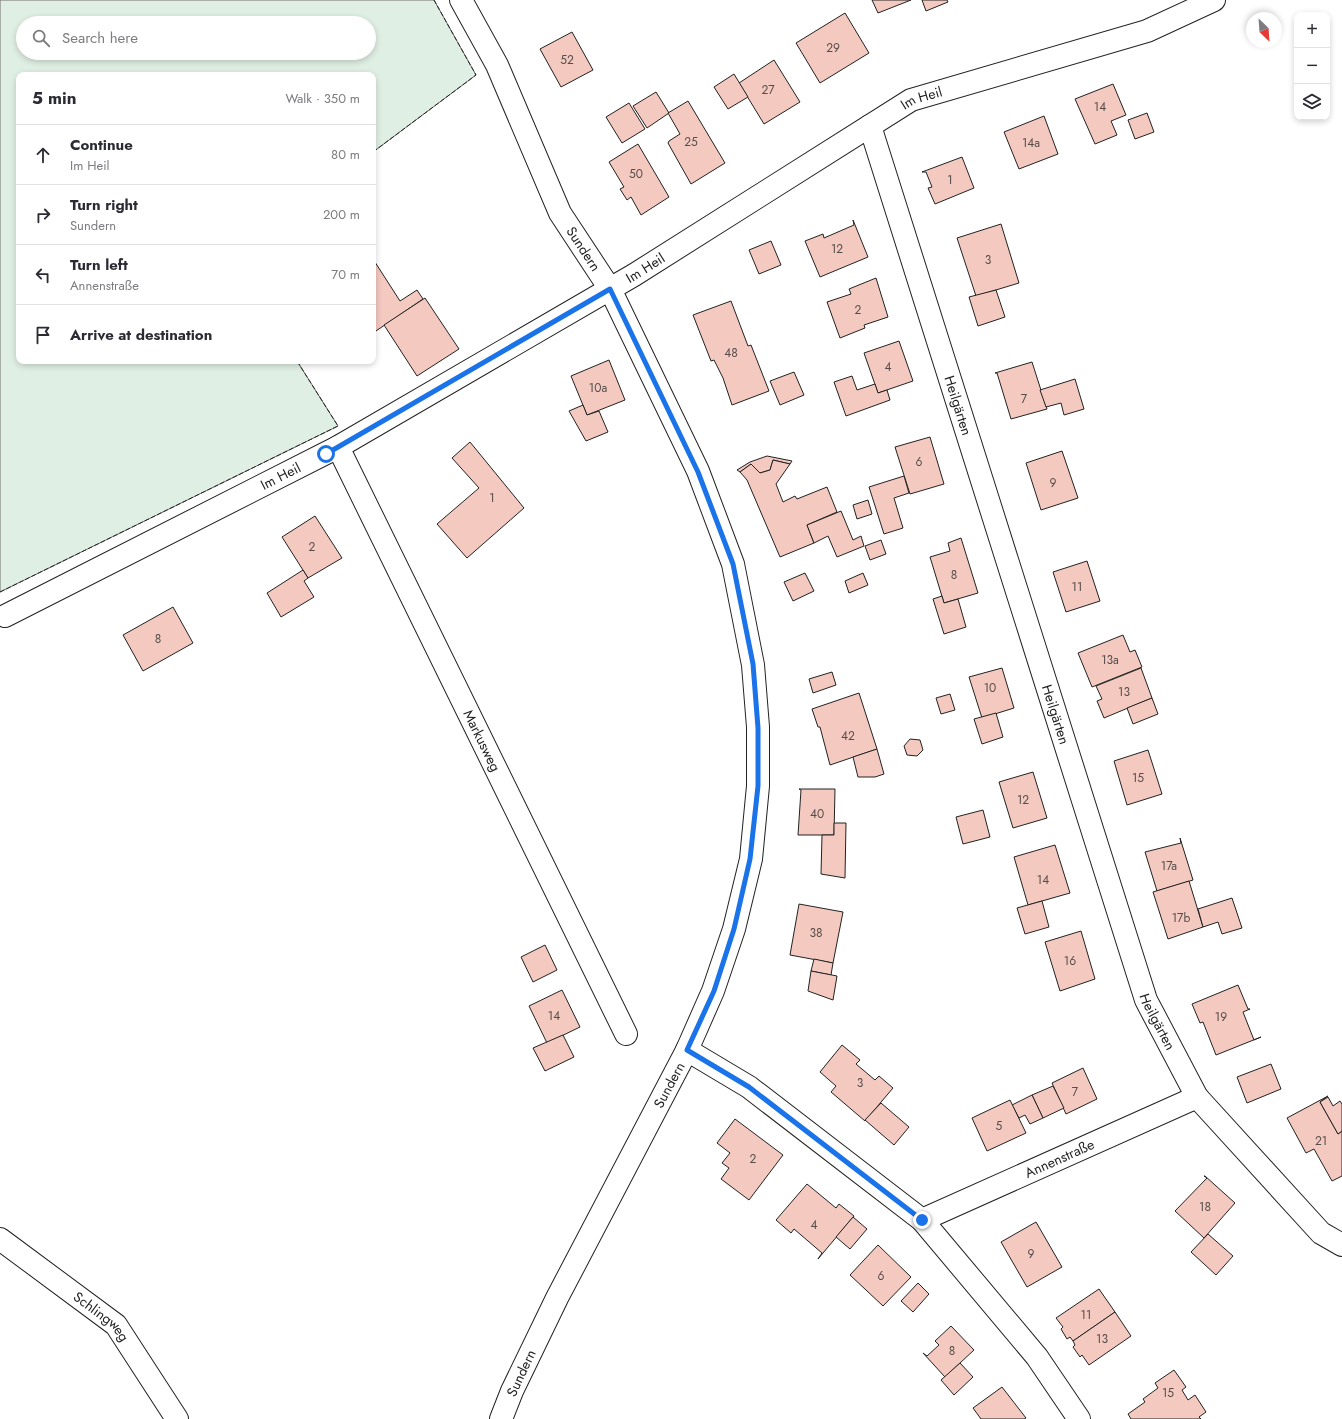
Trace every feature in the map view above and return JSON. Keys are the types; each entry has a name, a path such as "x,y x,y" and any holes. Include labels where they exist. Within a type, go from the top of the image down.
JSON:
{"street":[{"name":"Sundern","path":"461,0 497,66 560,213 610,289 701,479 733,564 753,664 758,728 758,786 750,859 732,936 714,991 687,1050 558,1298 512,1391 501,1419"},
{"name":"Im Heil","path":"5,616 338,447 610,289 911,100 1148,32 1214,0"},
{"name":"Heilgärten","path":"870,126 1146,1000 1197,1097 1321,1233 1342,1245"},
{"name":"Markusweg","path":"338,447 626,1034"},
{"path":"687,1050 749,1087 922,1220 1037,1357 1079,1419"},
{"name":"Annenstraße","path":"922,1220 1197,1097"},
{"name":"Schlingweg","path":"0,1239 116,1325 177,1419"}],"green space":[{"path":"0,0 434,0 476,75 376,150 376,72 16,72 16,364 299,364 338,426 0,592"}],"building":[{"path":"872,0 911,0 878,13"},
{"path":"922,0 947,0 948,2 926,11"},
{"path":"845,13 869,53 820,83 796,43"},
{"path":"572,32 593,70 561,87 540,49"},
{"path":"774,60 800,102 764,124 739,83"},
{"path":"734,74 748,97 728,109 714,87"},
{"path":"1113,84 1126,115 1111,121 1117,135 1095,144 1075,99"},
{"path":"656,92 669,113 647,128 633,106"},
{"path":"688,101 725,163 691,184 668,143 680,134 668,113"},
{"path":"629,103 645,129 622,143 606,117"},
{"path":"1147,113 1154,132 1135,139 1128,120"},
{"path":"1044,116 1058,154 1019,169 1004,132"},
{"path":"638,144 669,197 641,215 631,197 627,200 620,189 624,187 609,162"},
{"path":"962,157 974,188 935,204 928,188 932,187 926,172 922,172"},
{"path":"853,220 868,257 820,277 805,241 823,234 824,238 854,225"},
{"path":"1001,224 1019,283 976,296 957,238"},
{"path":"771,241 781,265 759,274 749,250"},
{"path":"376,264 400,301 417,290 423,299 376,331"},
{"path":"876,278 888,317 864,325 865,328 840,338 827,302 851,294 849,289"},
{"path":"996,290 1005,317 978,326 969,297"},
{"path":"425,298 459,349 417,376 384,325"},
{"path":"731,301 748,346 751,345 769,391 732,405 723,378 714,360 711,361 693,315"},
{"path":"899,341 913,381 878,393 864,353"},
{"path":"609,360 625,400 587,415 571,376"},
{"path":"1032,362 1047,409 1011,419 997,373 995,373"},
{"path":"794,372 804,395 780,405 770,381"},
{"path":"852,376 857,390 875,384 878,393 887,390 890,400 846,416 834,382"},
{"path":"1075,379 1084,409 1064,415 1061,403 1046,407 1040,390"},
{"path":"583,405 587,415 599,411 608,432 586,441 569,411"},
{"path":"930,437 944,484 910,494 895,447"},
{"path":"470,442 524,508 467,558 437,524 479,488 452,458"},
{"path":"1062,451 1078,498 1041,510 1026,463"},
{"path":"767,456 792,461 790,464 773,460 770,470 760,473 751,464 740,472 737,470 750,462"},
{"path":"773,460 790,464 776,484 783,502 795,496 797,499 827,487 837,512 807,525 814,543 780,557 747,480 740,472 751,464 760,473 770,470"},
{"path":"904,476 909,493 894,498 903,528 884,534 869,487"},
{"path":"868,500 872,514 857,519 853,505"},
{"path":"841,511 853,540 861,536 864,546 837,557 828,536 814,543 807,525"},
{"path":"315,516 342,558 308,578 282,537"},
{"path":"961,538 978,593 944,603 930,557 950,551 948,543"},
{"path":"881,540 886,554 870,560 865,546"},
{"path":"1087,561 1100,601 1066,612 1053,572"},
{"path":"303,570 308,578 304,581 314,597 281,617 267,593"},
{"path":"805,573 814,591 793,601 784,582"},
{"path":"863,573 868,585 849,593 845,581"},
{"path":"942,596 944,603 958,599 966,627 944,634 933,599"},
{"path":"173,607 193,643 143,671 123,635"},
{"path":"1123,635 1130,652 1135,650 1142,667 1092,687 1078,653"},
{"path":"1002,668 1014,708 982,718 969,677"},
{"path":"1141,668 1152,698 1104,718 1097,701 1102,699 1096,686"},
{"path":"832,672 836,685 813,693 809,679"},
{"path":"859,693 877,749 830,765 820,727 818,727 812,709"},
{"path":"950,694 955,710 941,714 936,698"},
{"path":"1152,698 1158,714 1133,724 1127,708"},
{"path":"996,713 1003,737 982,744 974,719"},
{"path":"910,739 920,740 923,750 917,756 907,755 904,746"},
{"path":"877,749 884,774 875,777 858,777 853,757"},
{"path":"1148,750 1162,794 1127,805 1114,761"},
{"path":"1033,772 1047,818 1013,828 999,782"},
{"path":"799,789 835,789 834,835 798,835 801,790"},
{"path":"983,810 990,837 963,844 956,817"},
{"path":"834,823 846,823 845,878 821,874 822,835 834,835"},
{"path":"1180,838 1193,880 1157,891 1145,852 1181,843"},
{"path":"1055,845 1070,893 1028,905 1014,857"},
{"path":"1189,881 1203,927 1168,939 1153,892"},
{"path":"1232,898 1242,928 1222,934 1218,922 1203,927 1198,909"},
{"path":"1042,901 1049,927 1025,934 1017,908"},
{"path":"799,904 843,912 833,963 790,955"},
{"path":"1081,931 1095,979 1060,991 1045,942"},
{"path":"545,945 557,970 533,982 521,957"},
{"path":"814,959 833,963 831,975 811,971"},
{"path":"811,971 837,976 833,1000 808,991"},
{"path":"1238,985 1248,1009 1250,1009 1243,1012 1254,1040 1216,1055 1203,1022 1200,1023 1192,1004"},
{"path":"562,990 580,1027 547,1043 529,1006"},
{"path":"563,1035 574,1057 545,1071 533,1048"},
{"path":"842,1045 860,1060 856,1064 875,1080 879,1076 893,1088 865,1121 831,1092 836,1086 820,1072"},
{"path":"1271,1064 1281,1089 1247,1103 1237,1077"},
{"path":"1083,1068 1097,1099 1066,1114 1052,1083"},
{"path":"1053,1086 1064,1108 1043,1118 1032,1095"},
{"path":"1032,1095 1043,1118 1030,1124 1025,1115 1019,1118 1012,1105"},
{"path":"1328,1096 1320,1102 1338,1134 1342,1131 1342,1176 1332,1181 1314,1149 1306,1153 1287,1118"},
{"path":"1328,1097 1333,1106 1340,1101 1342,1104 1342,1131 1338,1134 1320,1102"},
{"path":"1010,1100 1026,1133 987,1151 972,1118"},
{"path":"881,1103 909,1127 894,1145 865,1120"},
{"path":"735,1119 783,1155 749,1200 721,1179 729,1168 722,1163 730,1153 717,1143"},
{"path":"1205,1176 1235,1203 1204,1238 1175,1211 1207,1178"},
{"path":"807,1184 836,1208 839,1204 854,1216 818,1259 822,1253 794,1229 791,1233 776,1220"},
{"path":"853,1217 867,1229 850,1249 836,1237"},
{"path":"1036,1222 1062,1267 1027,1287 1001,1242"},
{"path":"1208,1234 1233,1256 1216,1275 1191,1252"},
{"path":"878,1245 911,1277 883,1306 850,1275"},
{"path":"918,1283 929,1294 913,1312 901,1301"},
{"path":"1099,1289 1115,1312 1073,1341 1070,1337 1067,1339 1061,1329 1063,1327 1056,1318"},
{"path":"1115,1312 1131,1336 1089,1365 1082,1355 1080,1357 1073,1347 1075,1345 1073,1341"},
{"path":"951,1326 974,1350 945,1377 923,1353 927,1356 939,1345 935,1341"},
{"path":"960,1363 973,1377 954,1395 941,1380"},
{"path":"1174,1370 1186,1387 1182,1390 1188,1400 1195,1395 1206,1412 1199,1417 1201,1419 1131,1419 1128,1414 1145,1402 1143,1399 1158,1388 1155,1383"},
{"path":"1002,1387 1026,1418 981,1419 973,1408"}],"fence":[{"path":"376,150 476,75 434,0"},
{"path":"0,592 338,426 299,364"}],"route":[{"path":"326,454 610,289 698,472 733,564 753,664 758,728 758,786 750,859 734,929 714,991 687,1050 749,1087 922,1220"}]}
